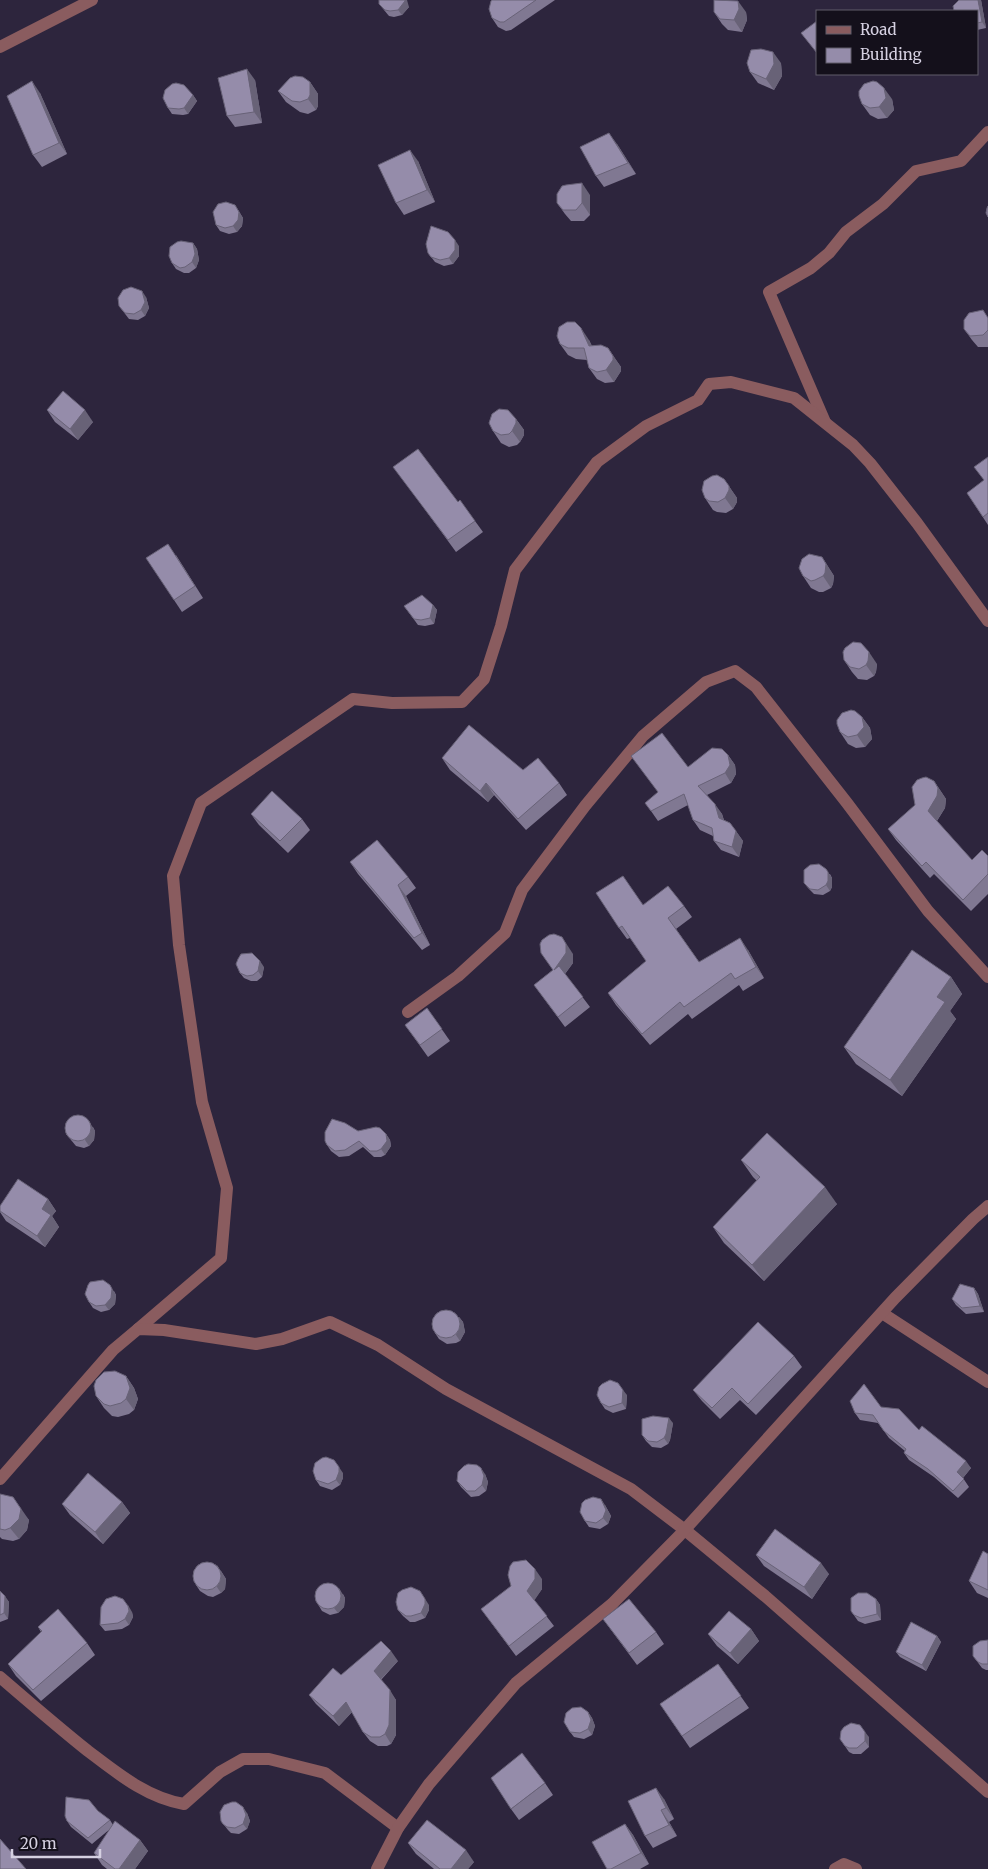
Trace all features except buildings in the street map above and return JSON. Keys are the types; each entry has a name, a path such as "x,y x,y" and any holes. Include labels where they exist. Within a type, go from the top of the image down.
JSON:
{"street":[{"path":"0,47 92,0"},
{"path":"826,425 769,292 811,268 829,253 846,232 883,204 916,171 961,161 988,132"},
{"path":"0,1479 113,1350 221,1258 227,1188 202,1102 179,945 173,876 202,802 353,699 392,704 462,702 484,679 501,626 515,570 597,462 646,426 698,400 709,384 731,382 794,398 853,445 870,463 917,523 988,621"},
{"path":"408,1012 458,976 505,933 522,890 585,806 643,736 706,682 735,671 756,687 847,803 928,911 988,977"},
{"path":"377,1869 398,1828 429,1784 516,1683 612,1604 685,1530 882,1313 973,1218 988,1206"},
{"path":"882,1313 988,1382"},
{"path":"138,1330 164,1330 256,1344 282,1339 330,1322 378,1345 446,1389 631,1489 685,1530 765,1596 988,1792"},
{"path":"0,1677 58,1727 128,1781 170,1802 184,1804 220,1772 243,1759 269,1759 325,1773 398,1828"},
{"path":"835,1869 844,1864 856,1869"}]}
